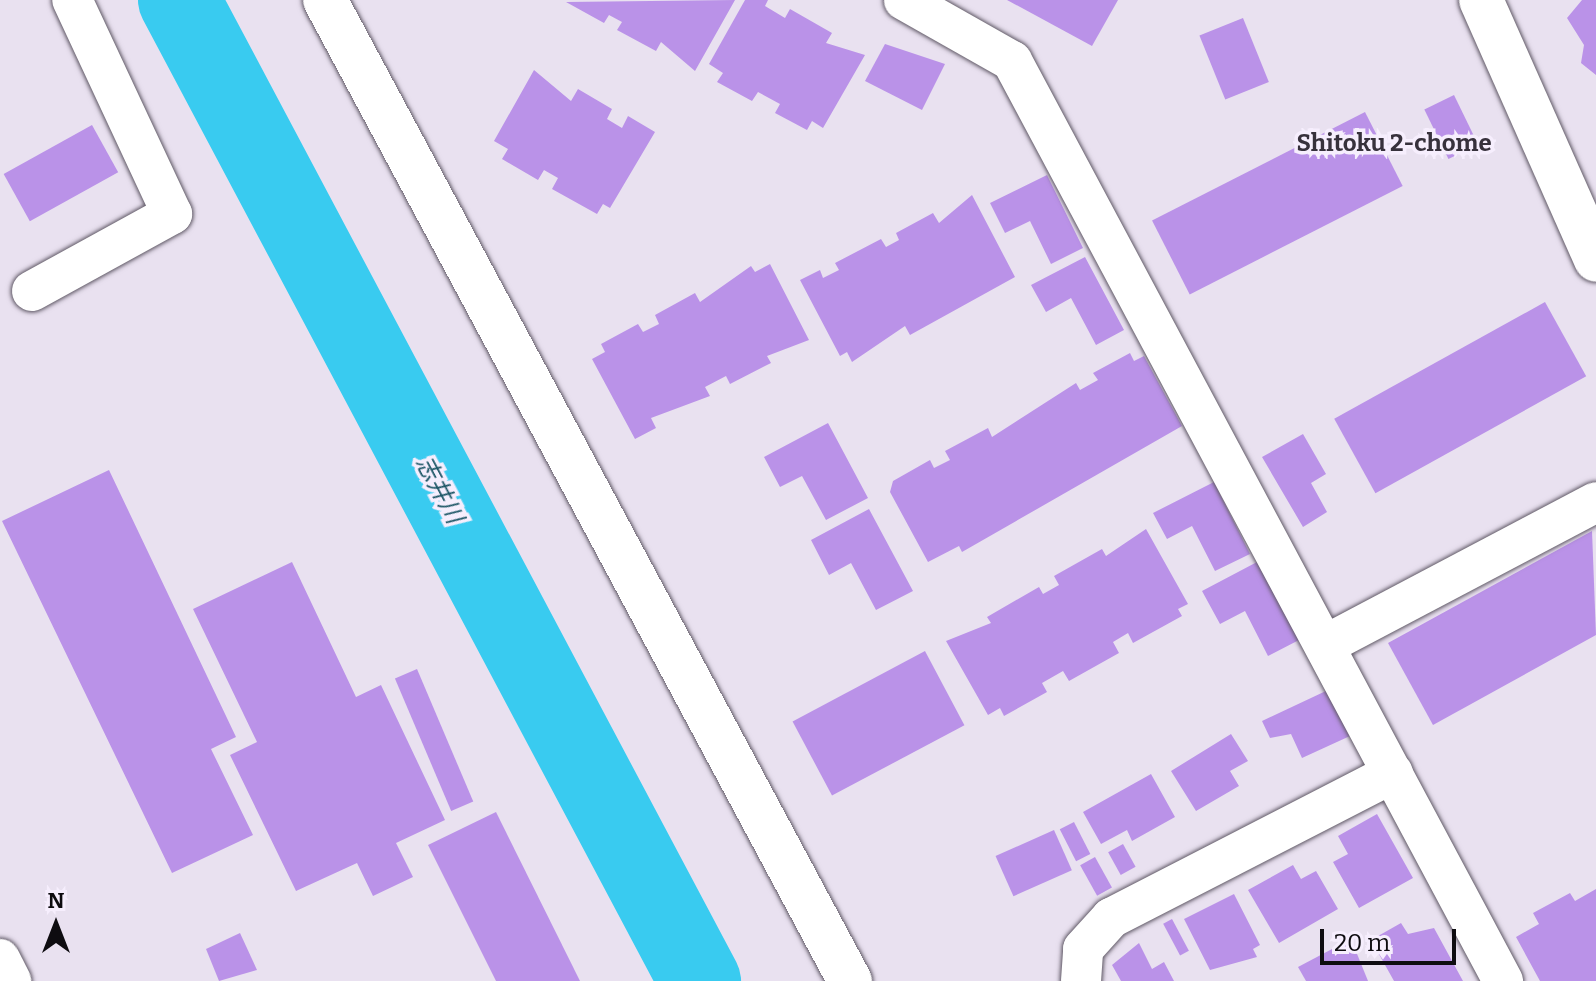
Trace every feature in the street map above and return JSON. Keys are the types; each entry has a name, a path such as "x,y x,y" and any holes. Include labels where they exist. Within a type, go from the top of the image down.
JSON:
{"street":[{"path":"32,291 172,214 72,0"},
{"path":"325,0 850,981"},
{"path":"904,0 1012,61 1503,981"},
{"path":"1481,0 1596,260"},
{"path":"1325,645 1596,502"},
{"path":"1081,981 1083,949 1111,918 1393,773"},
{"path":"0,959 11,981"}],"building":[{"path":"735,0 695,71 661,42 656,51 617,30 622,22 609,15 604,23 566,2"},
{"path":"745,0 768,0 765,6 785,18 790,9 832,33 826,43 865,55 823,128 812,121 807,130 775,113 780,104 758,92 752,101 717,82 723,73 709,64"},
{"path":"1007,0 1118,0 1092,46"},
{"path":"1582,0 1596,0 1596,75 1581,63 1584,45 1567,18"},
{"path":"1243,18 1269,82 1225,100 1199,36"},
{"path":"885,44 945,64 922,110 865,81"},
{"path":"534,70 571,101 578,89 612,109 607,119 622,128 628,116 655,132 610,208 603,204 597,214 552,189 558,178 544,170 538,180 502,159 508,149 494,141"},
{"path":"1454,95 1478,144 1448,159 1424,109"},
{"path":"1365,112 1403,186 1190,294 1152,221"},
{"path":"92,125 118,172 30,221 4,174"},
{"path":"1047,175 1083,248 1051,264 1030,221 1005,233 990,203"},
{"path":"972,195 1015,277 910,335 905,326 852,362 847,352 840,356 800,280 820,270 823,278 839,270 835,263 881,239 886,247 899,240 896,233 933,213 939,223"},
{"path":"1085,257 1124,330 1096,345 1071,298 1046,312 1031,285"},
{"path":"770,264 809,340 767,356 771,363 730,384 726,376 705,387 710,396 651,418 656,428 635,439 592,359 605,352 601,344 638,324 643,332 659,324 655,315 695,293 700,302 751,266 755,272"},
{"path":"1545,302 1586,376 1375,493 1334,419"},
{"path":"1130,353 1134,361 1144,356 1182,426 962,552 959,546 928,562 890,492 893,481 930,460 934,468 950,460 945,451 988,428 992,437 1076,383 1080,390 1098,380 1093,373"},
{"path":"828,423 868,498 826,520 802,476 780,487 764,457"},
{"path":"1303,434 1326,474 1311,483 1327,512 1303,527 1262,457"},
{"path":"109,470 236,737 211,749 253,835 172,873 2,521"},
{"path":"1214,482 1250,554 1215,571 1192,526 1167,539 1153,513"},
{"path":"869,509 913,591 876,610 851,563 829,575 811,540"},
{"path":"1146,529 1188,604 1178,609 1182,616 1133,643 1128,633 1113,642 1119,653 1069,681 1063,671 1042,683 1047,692 1004,716 1000,708 988,715 946,641 991,623 987,617 1039,587 1043,594 1059,585 1054,576 1102,549 1106,556"},
{"path":"1592,531 1596,635 1433,725 1388,643"},
{"path":"292,562 356,697 381,685 445,820 396,843 413,877 373,896 357,863 296,891 230,755 257,742 193,609"},
{"path":"1257,562 1299,640 1268,656 1245,611 1220,624 1202,591"},
{"path":"925,651 964,725 832,796 793,721"},
{"path":"417,669 473,802 451,811 395,678"},
{"path":"1328,690 1350,736 1302,758 1291,734 1270,738 1262,721"},
{"path":"1231,734 1248,761 1230,771 1239,786 1196,811 1171,771"},
{"path":"1151,774 1175,817 1132,841 1127,830 1101,844 1083,812"},
{"path":"496,812 580,981 496,981 428,845"},
{"path":"1377,814 1413,878 1359,908 1333,862 1348,854 1338,836"},
{"path":"1074,822 1090,854 1076,861 1060,829"},
{"path":"1054,830 1072,870 1013,896 996,856"},
{"path":"1123,844 1136,867 1121,875 1108,852"},
{"path":"1095,857 1112,888 1097,896 1080,865"},
{"path":"1293,865 1301,879 1316,871 1338,909 1279,943 1248,890"},
{"path":"1596,889 1596,981 1540,981 1516,937 1539,924 1533,913 1570,893 1575,901"},
{"path":"1234,894 1260,945 1253,949 1257,957 1210,970 1184,919"},
{"path":"1172,919 1189,951 1180,955 1163,924"},
{"path":"1401,923 1408,934 1434,928 1463,981 1394,981 1371,940"},
{"path":"240,933 257,970 219,981 206,949"},
{"path":"1351,939 1368,981 1306,981 1298,967"},
{"path":"1139,943 1152,969 1164,962 1174,981 1121,981 1112,965"}],"waterway":[{"name":"志井川","path":"179,0 700,981"}],"district":[{"name":"Shitoku 2-chome","path":"1394,144"}]}
